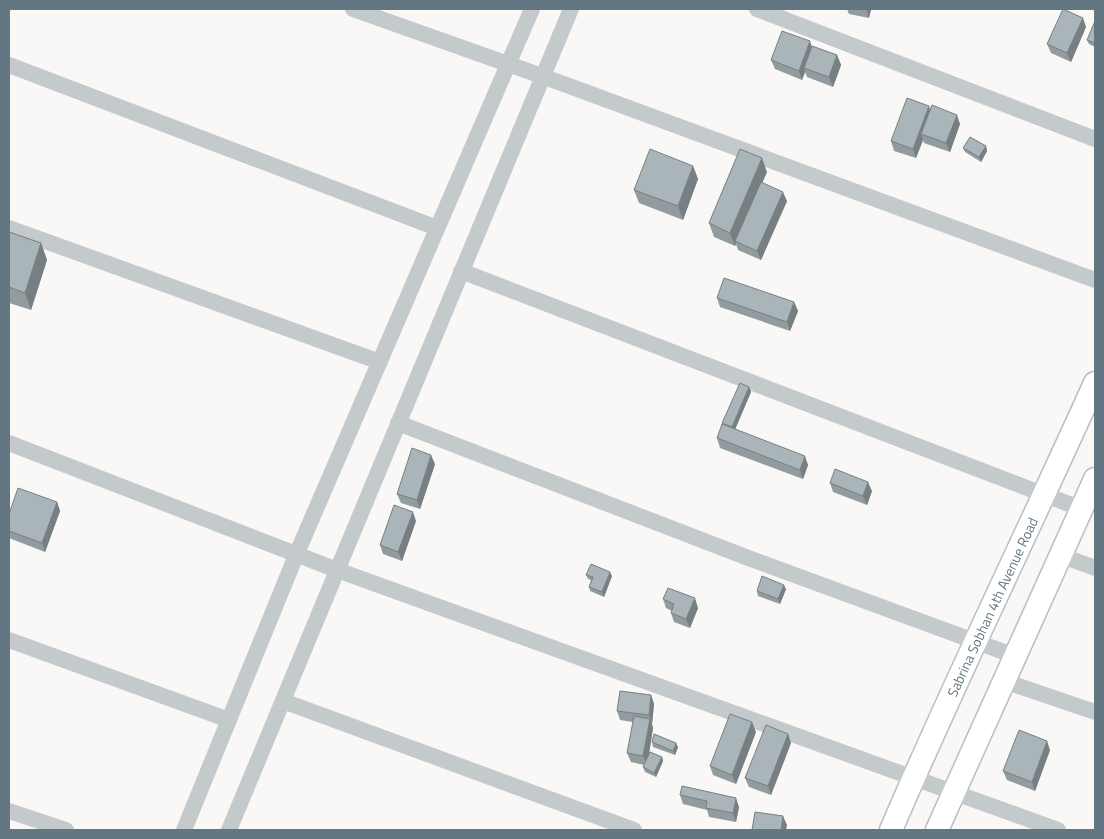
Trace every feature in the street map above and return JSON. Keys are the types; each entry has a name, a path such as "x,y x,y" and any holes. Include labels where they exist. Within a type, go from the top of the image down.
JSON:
{"street":[{"path":"353,9 542,76 1095,280"},
{"path":"186,830 297,553 532,9"},
{"path":"229,830 570,9"},
{"path":"757,9 1095,139"},
{"path":"9,64 437,228"},
{"path":"9,228 380,362"},
{"path":"461,271 1082,509"},
{"name":"Sabrina Sobhan 4th Avenue Road","path":"891,830 938,720 977,641 1095,383"},
{"path":"398,423 750,559 1015,656"},
{"path":"9,444 297,553 337,570 912,780 1058,830"},
{"path":"937,830 1095,479"},
{"path":"1060,555 1095,568"},
{"path":"9,640 229,720"},
{"path":"1004,681 1095,712"},
{"path":"283,701 634,830"},
{"path":"9,811 66,830"}],"building":[{"path":"1063,9 1083,18 1067,53 1047,44"},
{"path":"1095,21 1095,43 1087,40"},
{"path":"782,31 810,41 799,71 771,60"},
{"path":"812,46 837,55 829,77 804,68"},
{"path":"907,98 929,106 913,149 891,141"},
{"path":"932,105 957,115 946,143 921,134"},
{"path":"970,137 986,146 979,157 963,148"},
{"path":"650,149 693,166 678,206 634,190"},
{"path":"740,149 762,158 730,233 709,223"},
{"path":"761,182 783,192 757,251 735,241"},
{"path":"9,232 41,243 25,293 9,287"},
{"path":"724,278 794,302 787,322 717,298"},
{"path":"740,383 749,387 732,427 722,423"},
{"path":"722,424 805,456 800,470 717,438"},
{"path":"412,448 431,455 417,500 397,494"},
{"path":"835,469 868,482 863,496 830,483"},
{"path":"18,488 57,502 42,543 9,531 9,514"},
{"path":"394,505 413,512 398,552 380,545"},
{"path":"591,564 610,572 602,592 589,587 593,577 586,575"},
{"path":"762,576 784,585 778,599 757,591"},
{"path":"668,588 695,598 686,619 671,613 674,604 663,599"},
{"path":"620,691 651,695 649,715 617,711"},
{"path":"730,714 752,722 732,775 710,766"},
{"path":"634,716 650,719 643,756 627,753"},
{"path":"766,725 788,734 768,786 745,778"},
{"path":"1019,730 1047,741 1032,782 1003,771"},
{"path":"654,734 676,743 673,751 652,742"},
{"path":"650,752 662,757 654,773 643,767"},
{"path":"682,786 736,798 733,813 706,808 707,801 680,795"},
{"path":"755,812 783,816 781,830 752,830"}]}
